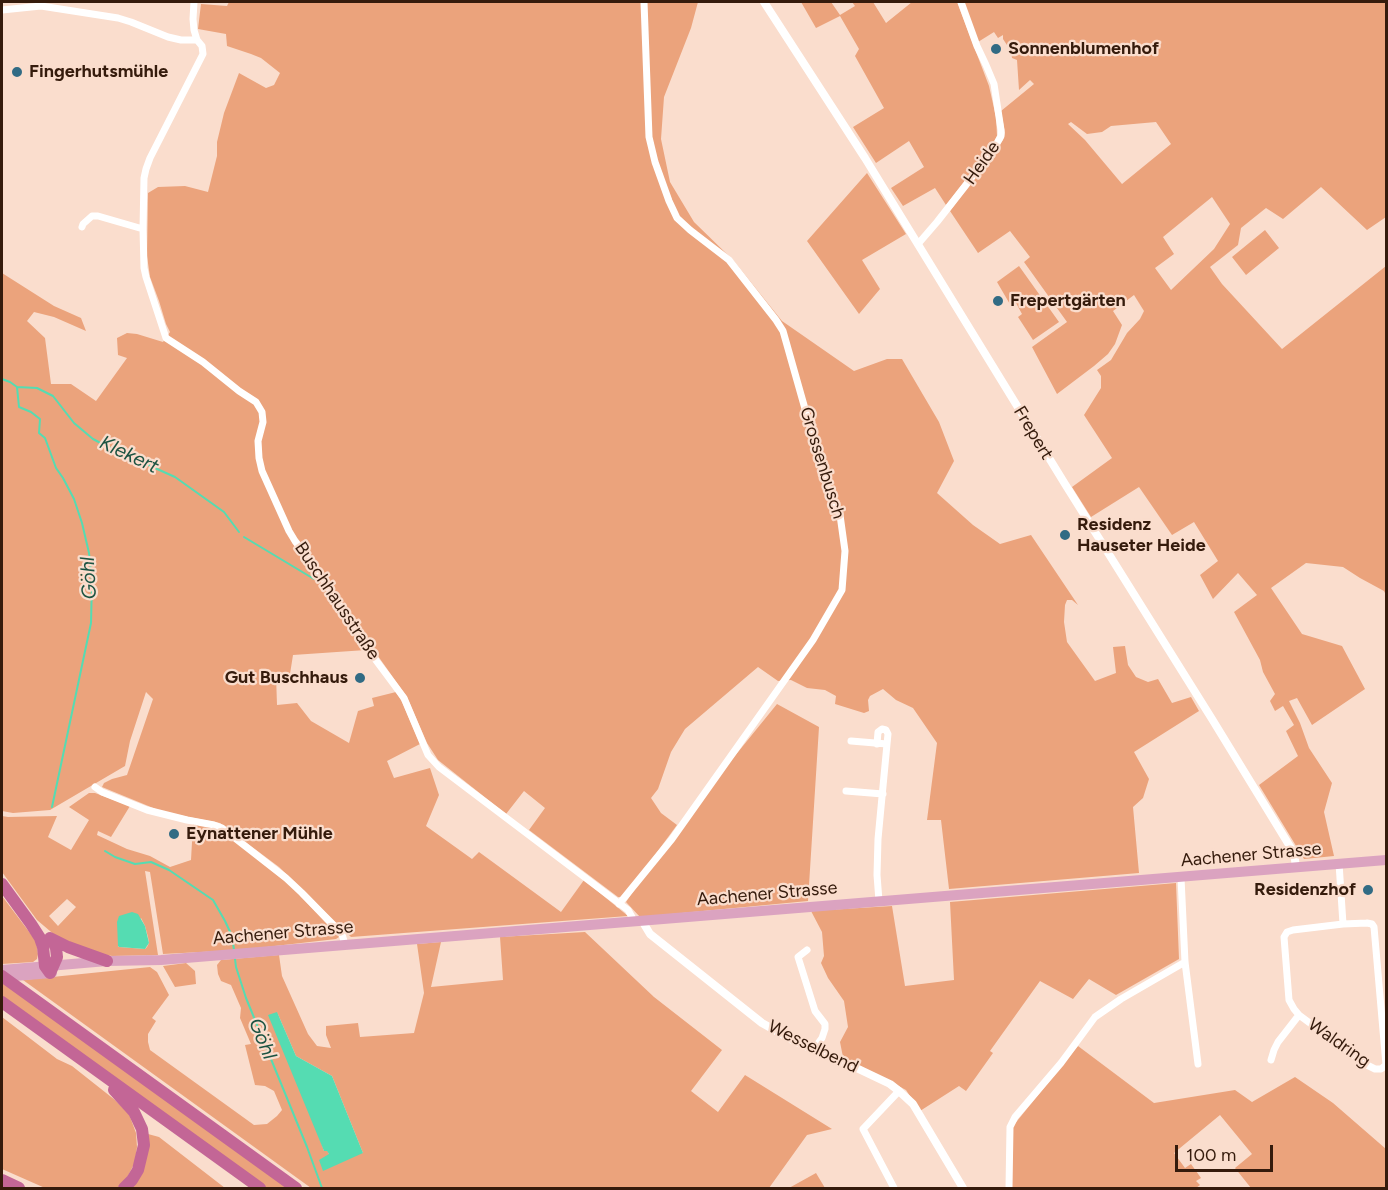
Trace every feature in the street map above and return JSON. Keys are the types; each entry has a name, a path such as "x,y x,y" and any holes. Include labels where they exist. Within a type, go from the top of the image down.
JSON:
{"highway":[{"path":"2,884 31,924 44,947 44,969"},
{"path":"31,924 52,939 87,955 107,961"},
{"path":"44,969 57,957 52,939"},
{"path":"2,977 296,1188"},
{"path":"2,1002 260,1188"},
{"path":"104,1077 135,1112 142,1129 144,1145 142,1158 138,1170 124,1188"},
{"path":"2,1180 19,1188"}],"main road":[{"name":"Aachener Strasse","path":"2,977 107,961 150,961 1386,860"},
{"name":"Aachener Strasse","path":"2,970 115,968 150,961"}],"street":[{"name":"Buschhausstraße","path":"194,2 193,19 203,54 146,169 144,178 143,258 146,277 166,338 203,362 256,402 262,412 263,422 257,450 260,464 289,531 318,571 369,651 404,698 428,755 439,767 628,910 638,921"},
{"name":"Grossenbusch","path":"619,904 672,839 813,640 842,590 845,552 840,515 828,490 783,331 729,260 677,218 669,201 649,137 644,2"},
{"name":"Frepert","path":"764,2 835,109 1294,853 1296,867"},
{"name":"Heide","path":"918,244 966,185 1001,136 994,84 961,2"},
{"path":"2,10 41,6 118,18 168,38 197,39"},
{"path":"82,227 92,216 98,216 143,229"},
{"path":"877,744 878,732 882,729 886,730 888,734 878,839 879,901"},
{"path":"851,741 887,744"},
{"path":"95,787 147,810 222,828 302,893 342,934 345,945"},
{"path":"846,791 883,794"},
{"path":"1339,863 1343,924"},
{"path":"1181,878 1185,962 1198,1064"},
{"name":"Wesselbend","path":"638,921 644,924 650,934 762,1023 899,1090 913,1104 963,1188"},
{"name":"Waldring","path":"1367,923 1374,927 1386,1065 1381,1069 1375,1069 1365,1064 1299,1015 1288,1000 1284,937 1287,932 1343,924 1367,923"},
{"path":"807,950 798,957 815,1011 825,1024 822,1038 814,1049"},
{"path":"1009,1188 1011,1127 1015,1118 1095,1017 1121,999 1185,962"},
{"name":"Waldring","path":"1271,1060 1278,1042 1299,1015"},
{"path":"894,1188 863,1129 899,1090"}],"shaded area":[{"path":"229,2 698,2 691,28 664,97 661,139 670,182 694,222 734,261 782,321 854,371 887,359 902,359 939,422 954,461 937,493 973,525 1000,544 1031,535 1078,605 1072,600 1067,600 1065,605 1064,622 1067,642 1095,681 1116,673 1113,647 1125,646 1128,665 1136,677 1148,682 1158,679 1172,703 1191,697 1199,711 1134,752 1149,779 1143,798 1133,807 1139,873 949,889 941,820 927,820 937,743 913,708 896,700 883,689 870,696 869,711 864,713 835,704 836,696 825,690 807,688 791,680 778,681 758,667 685,729 671,752 658,789 651,798 661,813 677,825 624,897 618,897 529,830 545,808 524,791 506,814 438,760 427,743 407,697 344,608 324,586 366,650 293,655 290,674 276,675 277,705 297,703 311,721 349,743 358,711 374,706 372,698 396,692 420,744 387,761 394,778 430,768 439,795 426,826 472,859 479,852 561,912 584,880 628,916 351,937 279,867 220,823 163,812 102,787 104,783 112,779 127,775 153,699 146,692 130,741 125,766 50,810 13,813 2,811 2,273 54,306 81,318 86,331 54,317 34,312 27,321 45,338 51,384 71,384 96,401 127,358 118,355 117,338 127,333 163,342 170,332 150,277 147,256 148,193 158,187 185,186 208,192 224,113 239,73 266,88 274,85 280,73 261,58 227,46 226,34 198,29 201,4 227,6"},
{"path":"801,2 831,2 840,15 855,6 852,2 873,2 886,23 912,2 957,2 989,86 996,117 997,136 946,205 935,188 903,206 891,188 924,167 909,141 876,163 853,127 884,108 855,56 859,49 840,16 816,28"},
{"path":"964,2 1386,2 1386,217 1367,230 1321,187 1283,219 1266,208 1241,228 1238,245 1210,267 1222,284 1282,349 1386,266 1386,595 1384,591 1343,567 1306,563 1271,588 1302,634 1342,646 1365,689 1312,725 1297,698 1289,701 1309,748 1332,783 1324,812 1334,856 1304,859 1259,785 1298,756 1286,731 1294,725 1283,706 1275,711 1270,701 1275,694 1234,612 1257,595 1238,573 1213,599 1200,575 1218,561 1194,522 1172,535 1139,487 1091,517 1072,487 1112,458 1084,415 1101,388 1101,376 1097,370 1111,360 1127,333 1144,311 1134,295 1113,311 1122,325 1115,344 1108,354 1057,394 1032,347 1067,322 1024,262 1030,257 1010,231 978,253 950,211 1003,140 1005,133 1001,111 1034,84 1030,80 1019,90 1017,60 1012,58 1003,35 998,38 994,32 978,42","holes":["1071,122 1087,134 1102,132 1111,126 1156,122 1171,144 1122,184 1085,140 1068,124","1212,197 1230,224 1214,249 1171,290 1155,268 1174,254 1163,237"]},
{"path":"867,173 906,234 862,260 880,289 859,314 807,241"},
{"path":"1265,230 1279,248 1246,275 1232,257"},
{"path":"1019,266 1059,322 1033,340 1018,317 1022,314 1016,303 1011,306 997,282"},
{"path":"777,704 819,727 808,901 640,917 626,902 678,826"},
{"path":"89,793 95,793 130,806 111,837 98,831 97,835 127,849 150,856 170,867 191,860 193,824 215,827 292,887 339,937 240,950 163,954 150,872 145,871 158,955 112,956 87,952 57,937 37,920 2,872 2,816 57,816 48,837 71,850 89,820 69,807","holes":["67,899 76,907 58,926 49,916","141,918 148,937 147,947 145,949 119,947"]},
{"path":"1176,883 1179,959 1116,995 1089,979 1073,999 1040,981 990,1051 993,1053 966,1091 959,1086 920,1111 906,1090 843,1057 840,1042 848,1027 844,1001 821,963 824,956 822,932 811,911 892,906 905,986 954,980 950,902"},
{"path":"2,896 36,941 38,954 37,959 33,962 2,964"},
{"path":"132,912 138,914 145,926 149,943 145,949 118,946 119,916"},
{"path":"585,932 654,997 722,1050 691,1091 718,1112 745,1075 832,1129 807,1135 769,1188 311,1188 23,980 150,967 157,972 169,995 152,1018 156,1021 148,1034 150,1050 254,1125 267,1124 282,1110 274,1091 265,1086 255,1085 245,1045 251,1044 240,1018 241,1008 231,985 221,981 218,974 217,965 221,960 279,955 282,976 308,1034 317,1046 331,1048 326,1035 326,1026 358,1023 360,1037 414,1033 424,993 417,944 441,942 431,987 503,980 500,937","holes":["277,1012 296,1056 332,1076 363,1153 329,1154 327,1150 324,1151"]},
{"path":"186,963 195,971 196,984 175,987 163,966"},
{"path":"2,981 289,1188 265,1188 2,998"},
{"path":"277,1012 296,1056 332,1076 363,1153 323,1171 319,1160 329,1154 324,1151 268,1015"},
{"path":"2,1017 57,1059 72,1066 129,1114 136,1133 135,1162 127,1178 118,1187 45,1188 2,1169"},
{"path":"1078,1046 1154,1103 1235,1090 1252,1102 1295,1077 1333,1103 1386,1149 1386,1188 1251,1188 1235,1168 1252,1154 1220,1115 1174,1153 1185,1168 1191,1164 1201,1178 1196,1181 1200,1185 1196,1188 1008,1188 1013,1126"},
{"path":"148,1134 159,1137 225,1188 130,1188"},
{"path":"816,1173 825,1188 789,1188"}],"waterway":[{"name":"Göhl","path":"2,379 17,387 19,407 40,419 39,433 45,438 56,468 74,499 89,553 92,581 91,623 52,807"},
{"name":"Klekert","path":"17,387 37,388 53,396 74,423 93,439 175,477 224,512 239,532"},
{"name":"Klekert","path":"244,537 314,579"},
{"name":"Göhl","path":"105,851 135,864 151,862 169,870 213,900 232,936 234,950"},
{"name":"Göhl","path":"235,959 246,998 322,1188"}],"place":[{"name":"Sonnenblumenhof","path":"996,49"},
{"name":"Fingerhutsmühle","path":"17,72"},
{"name":"Frepertgärten","path":"998,301"},
{"name":"Residenz Hauseter Heide","path":"1065,535"},
{"name":"Gut Buschhaus","path":"360,678"},
{"name":"Eynattener Mühle","path":"174,834"},
{"name":"Residenzhof","path":"1368,890"}]}
